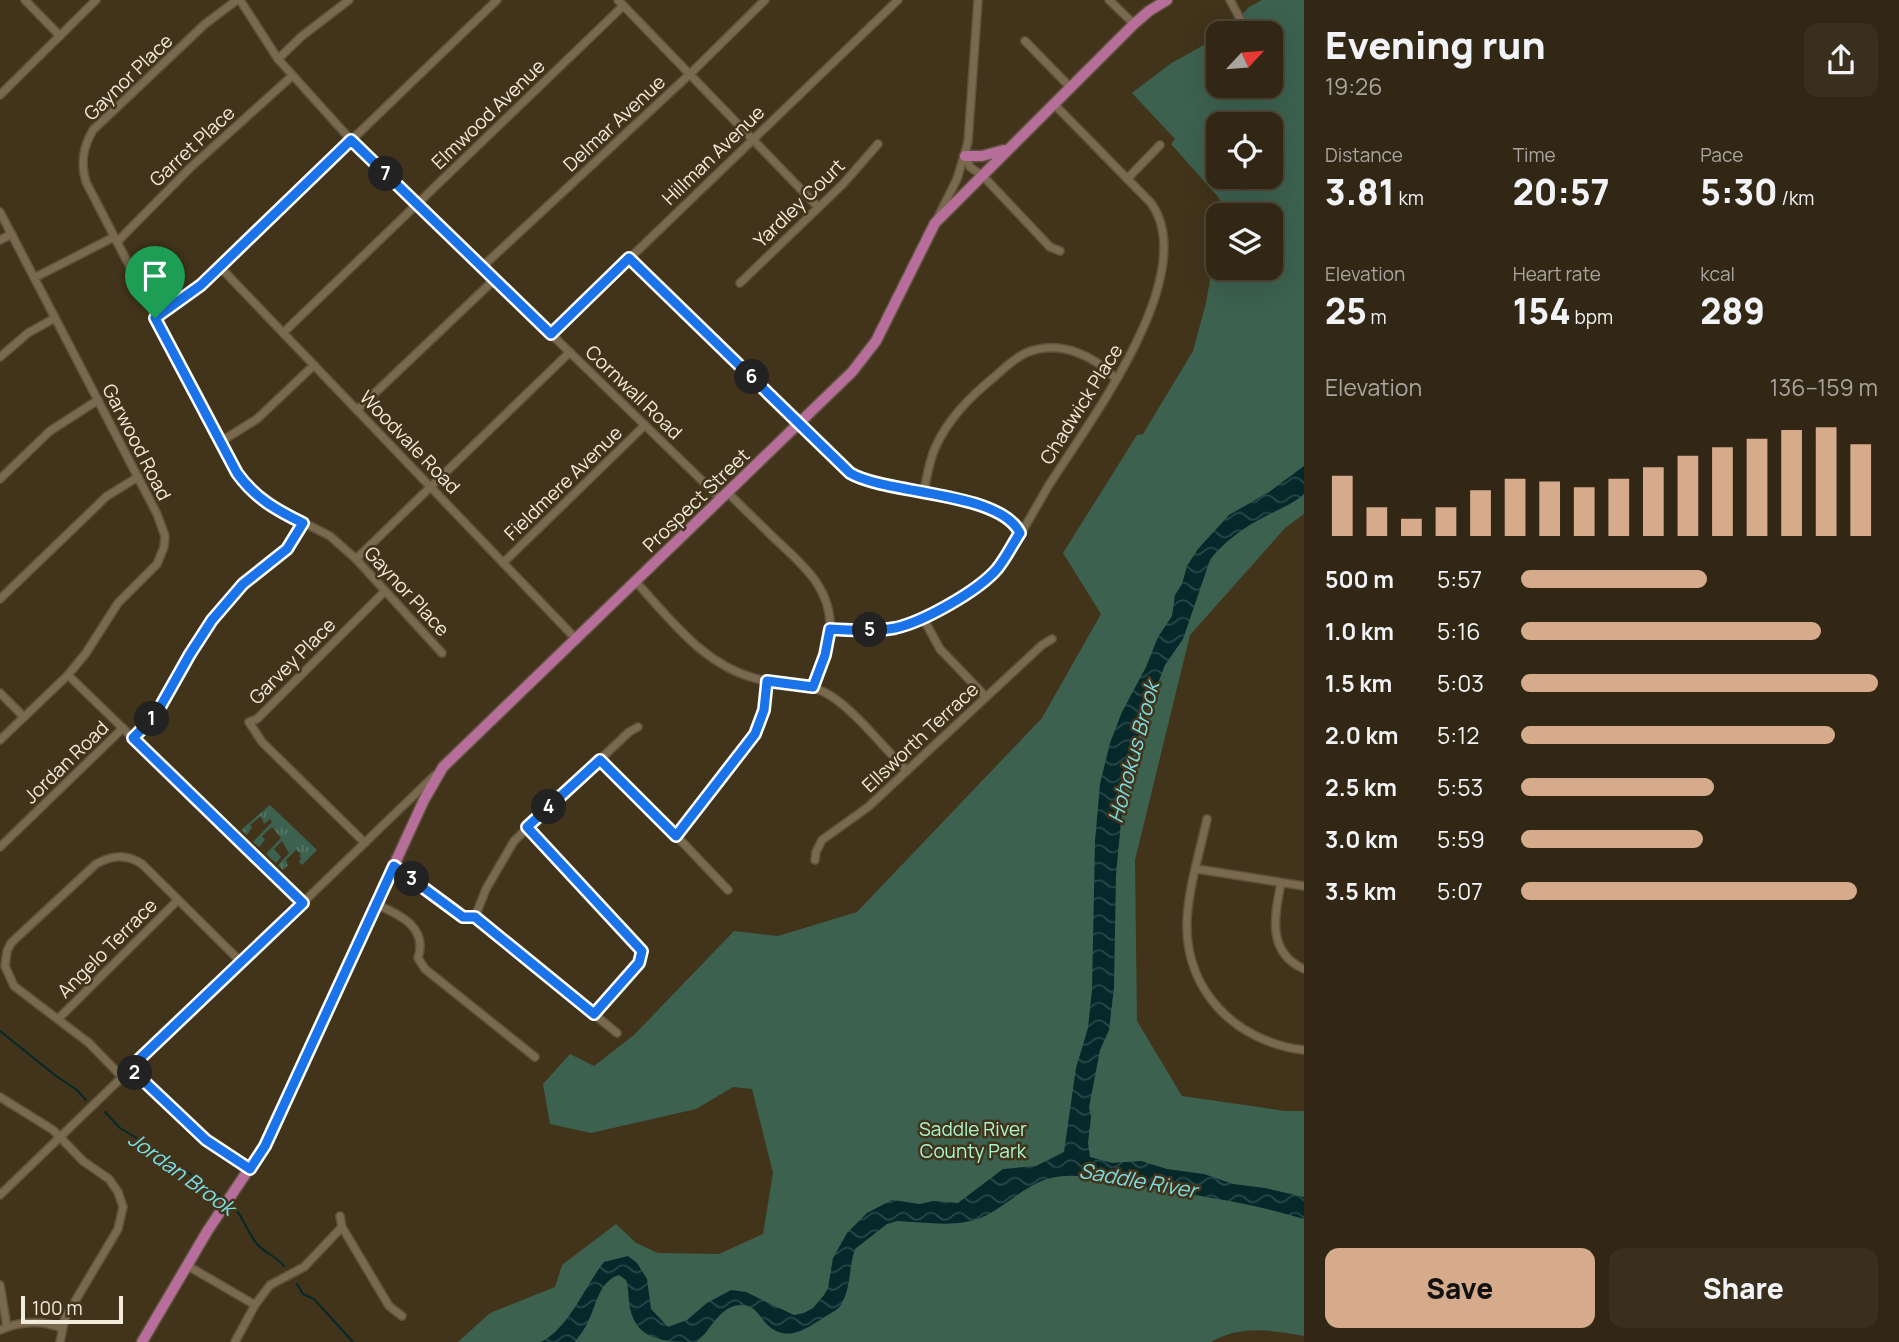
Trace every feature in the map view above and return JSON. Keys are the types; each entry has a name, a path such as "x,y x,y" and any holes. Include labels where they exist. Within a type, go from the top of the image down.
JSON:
{"main road":[{"name":"Prospect Street","path":"443,767 577,640 866,356 935,223 1134,24 1167,0"},
{"path":"965,156 994,154 1008,149"},
{"path":"142,1342 265,1146 424,800 443,767"}],"street":[{"path":"25,0 60,36"},
{"path":"0,95 96,0"},
{"name":"Cornwall Road","path":"239,0 278,59 351,140 645,425 816,579 826,602 830,629"},
{"name":"Gaynor Place","path":"239,0 186,42 100,123 88,139 83,157 84,174 155,318 237,473 255,495 274,509 330,536 356,559 442,653"},
{"path":"155,318 187,297 220,267 496,0"},
{"name":"Delmar Avenue","path":"482,267 691,74 765,0"},
{"name":"Hillman Avenue","path":"551,334 898,0"},
{"path":"935,223 965,156 970,128 978,0"},
{"path":"1109,0 1134,24"},
{"path":"1230,0 1241,21"},
{"path":"278,59 343,2"},
{"path":"621,3 818,207"},
{"name":"Elmwood Avenue","path":"283,333 621,3"},
{"path":"1025,41 1070,87"},
{"name":"Garret Place","path":"34,278 116,240 191,167 292,76"},
{"name":"Chadwick Place","path":"830,629 896,628 923,618 951,602 994,572 1133,351 1148,318 1161,274 1165,248 1163,228 1156,210 1054,104"},
{"name":"Yardley Court","path":"740,283 843,184 878,144"},
{"path":"1127,179 1160,145"},
{"path":"965,156 977,160 983,176 1050,247 1060,251"},
{"name":"Garwood Road","path":"0,212 138,477 165,536 161,556 118,603 86,653 68,675 0,740"},
{"path":"0,240 12,234"},
{"path":"629,258 841,466 870,483 924,491 998,512 1016,525 1020,533"},
{"name":"Woodvale Road","path":"220,267 577,640"},
{"path":"357,410 495,279"},
{"path":"0,356 28,333 55,318"},
{"path":"924,491 936,446 956,414 974,394 1018,357 1045,348 1067,348 1083,355 1116,379"},
{"path":"356,559 570,352"},
{"path":"220,442 257,419 314,365"},
{"path":"0,479 50,431 98,400"},
{"name":"Fieldmere Avenue","path":"503,563 645,425"},
{"path":"0,599 107,496 138,477"},
{"path":"133,738 155,716 212,620 243,584 287,549 303,523"},
{"path":"636,582 702,652 739,673 767,681 813,687 841,703 907,771"},
{"name":"Garvey Place","path":"365,843 262,742 249,722 257,719 385,591"},
{"path":"923,618 940,649 986,698"},
{"path":"813,687 825,655 830,629"},
{"name":"Ellsworth Terrace","path":"815,860 822,841 868,807 1042,645 1052,639"},
{"path":"68,675 303,903"},
{"path":"676,836 755,734 764,710 767,681"},
{"path":"0,693 24,718"},
{"path":"475,917 505,853 527,827 629,732 638,727"},
{"name":"Jordan Road","path":"0,847 123,728"},
{"path":"600,760 728,890"},
{"name":"Prospect Street","path":"0,1195 443,767"},
{"path":"1207,819 1188,907 1187,932 1192,959 1208,995 1226,1016 1248,1033 1272,1044 1304,1049"},
{"path":"527,827 642,951 639,963 594,1014"},
{"path":"122,1077 89,1044 14,986 9,979 5,958 11,943 96,864 112,857 128,857 142,864 241,962"},
{"path":"394,866 463,917 475,917 617,1033"},
{"path":"1197,869 1304,886"},
{"path":"1281,883 1275,934 1286,957 1304,969"},
{"name":"Angelo Terrace","path":"58,1019 178,900"},
{"path":"376,904 403,916 416,929 421,946 418,958 425,969 535,1057"},
{"path":"130,1068 206,1140 250,1169"},
{"path":"0,1097 53,1130 83,1161 109,1179 118,1192 122,1207 118,1229 65,1318 60,1342"},
{"path":"340,1216 342,1227 389,1306 402,1316"},
{"path":"235,1342 255,1305 270,1285 304,1267 342,1227"},
{"path":"188,1266 255,1305"},
{"path":"0,1285 3,1329 32,1322 43,1322 62,1328"}],"green space":[{"name":"Saddle River County Park","path":"1262,0 1304,0 1304,514 1285,528 1190,635 1135,860 1137,1021 1182,1096 1285,1111 1304,1111 1304,1336 1257,1330 1233,1333 1211,1342 458,1342 490,1313 555,1287 562,1265 616,1224 636,1243 658,1253 719,1254 763,1234 773,1173 752,1089 733,1087 696,1109 591,1133 550,1124 543,1084 570,1054 594,1066 634,1035 734,931 778,936 857,912 1042,718 1101,614 1063,553 1137,435 1143,434 1193,351 1210,280 1283,280 1283,203 1221,203 1211,189 1283,189 1283,112 1206,112 1206,183 1171,144 1175,139 1132,93 1170,64 1206,44 1206,98 1283,98 1283,21 1236,21 1249,7"},
{"path":"270,805 317,850 302,865 299,862 301,854 296,850 286,860 288,865 283,870 278,865 289,853 282,841 274,849 281,857 276,863 266,854 281,838 272,827 262,836 265,840 259,847 253,842 272,822 270,819 264,824 261,816 250,825 252,827 247,835 241,830"}],"water":[{"path":"1304,466 1304,494 1243,530 1221,547 1210,560 1183,639 1165,665 1141,727 1124,790 1116,875 1114,987 1109,1030 1100,1050 1089,1107 1091,1117 1088,1143 1090,1157 1112,1163 1141,1161 1167,1169 1204,1174 1233,1184 1304,1197 1304,1219 1246,1204 1111,1180 1062,1176 1034,1185 977,1219 954,1223 897,1221 887,1224 855,1249 847,1289 839,1307 798,1332 777,1331 751,1307 741,1305 727,1309 697,1342 655,1338 639,1328 630,1308 626,1280 619,1275 603,1288 587,1325 575,1342 541,1342 568,1317 604,1262 628,1256 637,1263 647,1279 651,1309 668,1327 687,1320 707,1303 731,1290 746,1292 794,1315 804,1313 813,1308 824,1295 828,1288 833,1258 847,1233 867,1213 892,1200 920,1204 933,1201 958,1203 1003,1169 1036,1166 1064,1152 1076,1068 1088,1028 1092,990 1095,841 1100,784 1110,743 1158,637 1172,616 1175,595 1182,584 1187,566 1198,549 1229,515 1269,492"}],"waterway":[{"name":"Jordan Brook","path":"0,1031 77,1090 86,1100"},
{"name":"Jordan Brook","path":"105,1112 120,1128 163,1154 225,1199"},
{"name":"Jordan Brook","path":"229,1203 258,1245 284,1266"},
{"name":"Jordan Brook","path":"297,1284 303,1294 314,1299 353,1342"}],"route":[{"path":"351,140 551,334 629,258 850,473 870,483 924,491 998,512 1016,525 1020,533 994,572 923,618 896,628 881,630 830,629 829,642 813,687 767,681 764,710 755,734 718,778 698,810 676,836 600,760 527,827 642,951 639,963 594,1014 475,917 463,917 453,911 394,866 265,1146 250,1169 206,1140 130,1068 303,903 133,738 155,716 212,620 243,584 287,549 303,523 265,503 237,473 155,318 201,285 351,140"}],"water label":[{"name":"Hohokus Brook","path":"1133,752"},
{"name":"Saddle River","path":"1138,1180"}]}
